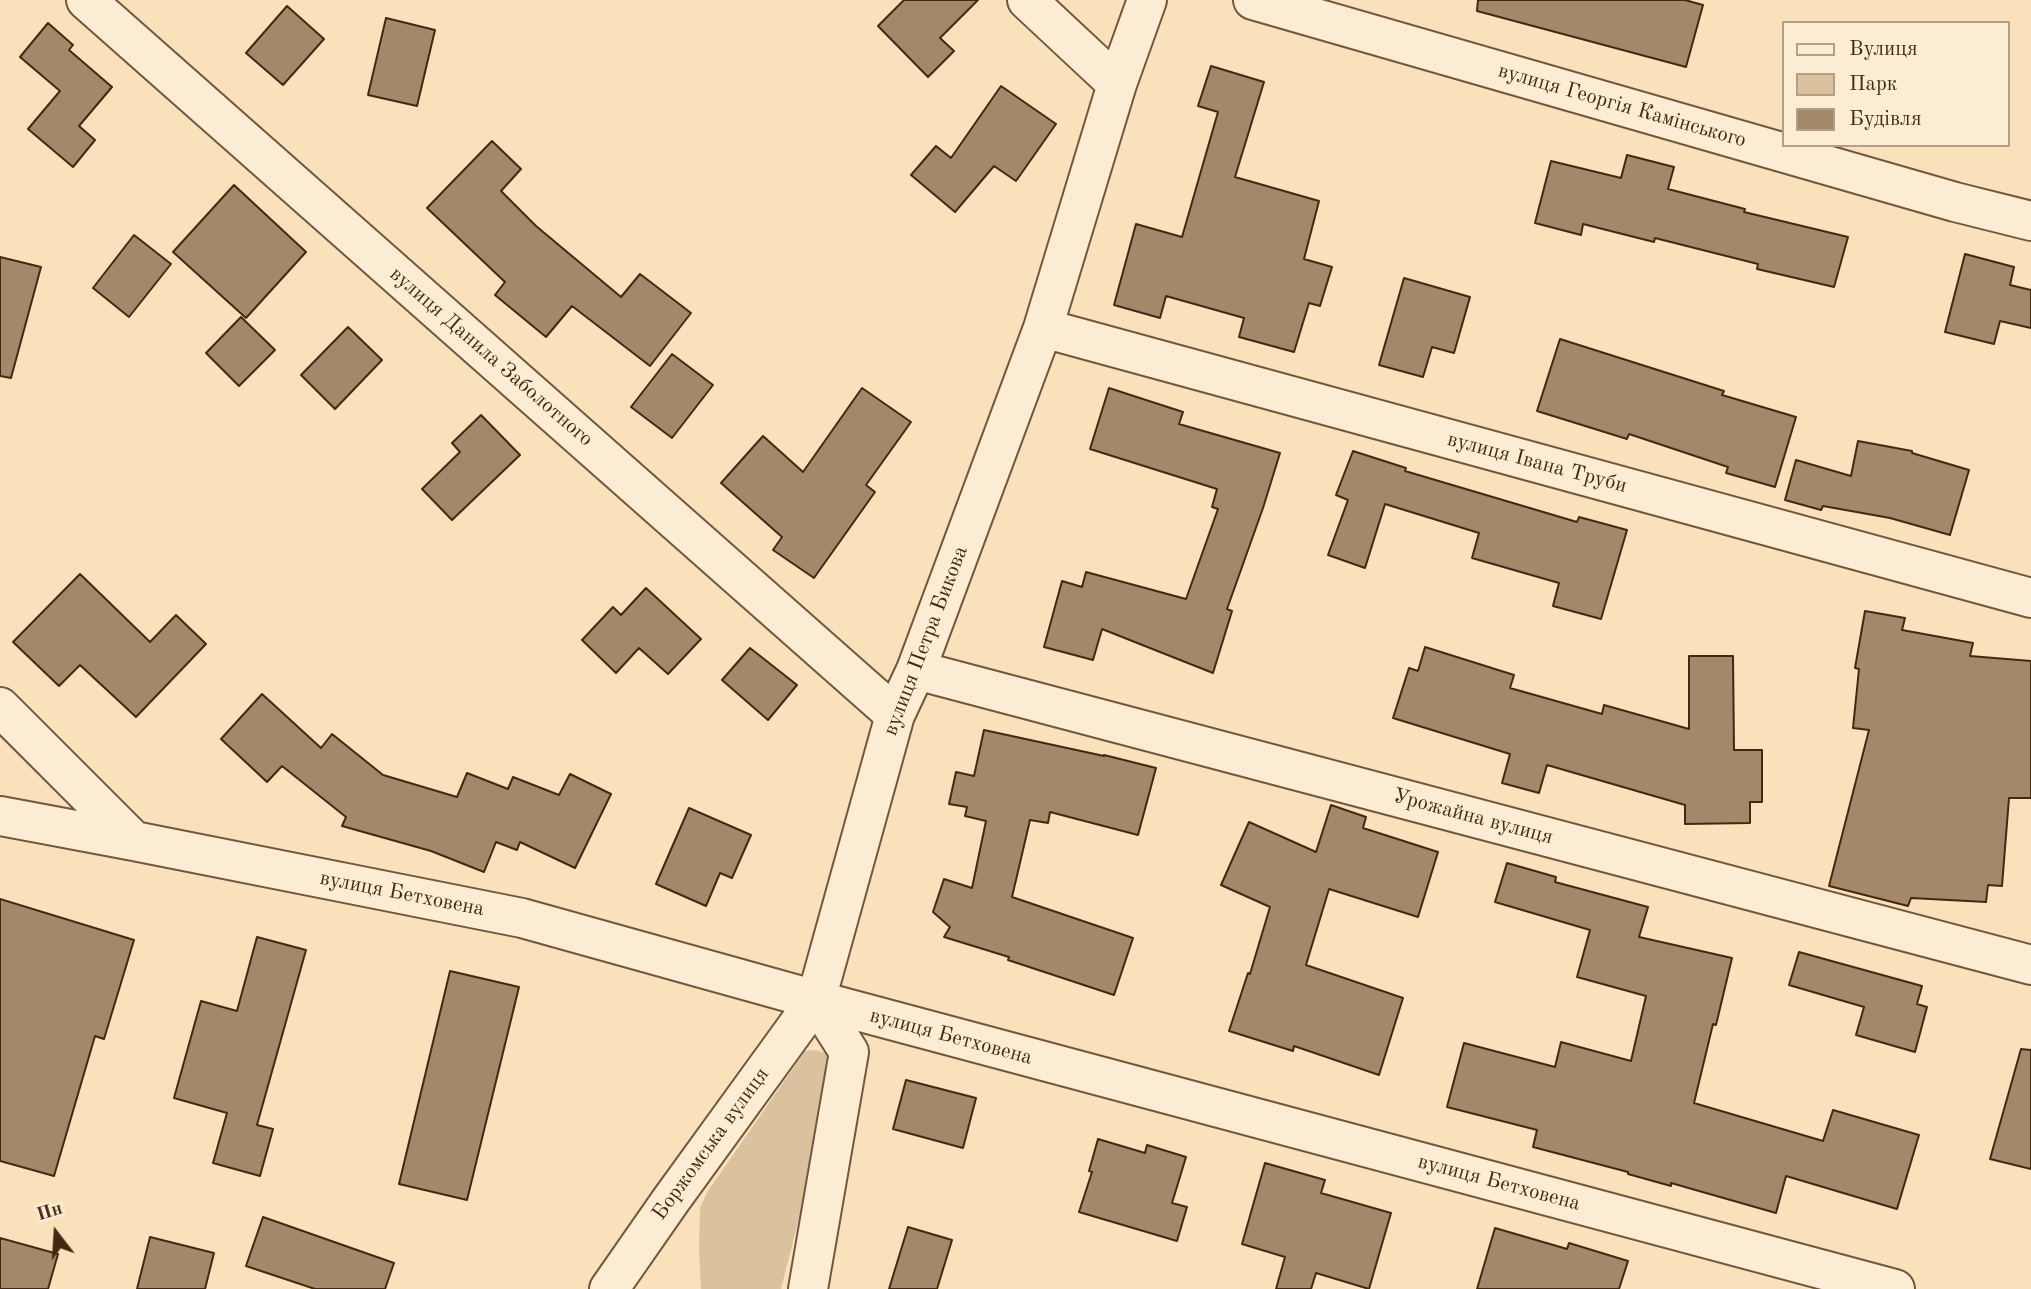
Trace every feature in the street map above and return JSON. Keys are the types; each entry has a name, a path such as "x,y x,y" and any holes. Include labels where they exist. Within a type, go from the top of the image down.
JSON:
{"street":[{"name":"вулиця Данила Заболотного","path":"86,0 895,715"},
{"path":"1027,0 1117,84"},
{"name":"вулиця Петра Бикова","path":"816,1000 895,715 916,670 1043,328 1117,84 1147,0"},
{"name":"вулиця Георгія Камінського","path":"1254,0 1955,202 2031,221"},
{"name":"вулиця Івана Труби","path":"1043,328 2031,598"},
{"name":"Урожайна вулиця","path":"916,670 2031,965"},
{"path":"0,707 134,841"},
{"name":"вулиця Бетховена","path":"0,816 522,918 816,1000 1895,1289"},
{"path":"808,1289 849,1052 816,1000"},
{"name":"Боржомська вулиця","path":"609,1289 816,1000"}],"green space":[{"path":"816,1050 831,1055 837,1066 781,1289 701,1289 700,1208 708,1191 805,1051"}],"building":[{"path":"904,0 978,0 940,38 954,51 928,77 878,26"},
{"path":"1478,0 1685,0 1703,5 1686,67 1477,11"},
{"path":"287,6 324,39 283,85 246,53"},
{"path":"386,18 435,30 417,106 368,95"},
{"path":"48,23 73,45 69,50 112,87 79,126 95,140 73,167 28,129 60,91 20,57"},
{"path":"1211,66 1264,82 1235,177 1319,201 1304,259 1332,267 1320,306 1309,303 1294,352 1239,337 1244,318 1166,296 1160,318 1114,305 1136,224 1182,237 1218,112 1198,106"},
{"path":"1001,86 1056,124 1016,181 994,166 955,212 911,175 936,146 951,158"},
{"path":"492,141 521,169 501,191 536,226 621,297 640,274 691,313 650,366 572,306 546,337 495,295 505,282 427,208"},
{"path":"1627,155 1674,167 1668,189 1745,209 1744,212 1848,237 1834,287 1757,269 1758,264 1655,238 1654,242 1583,224 1581,235 1535,223 1551,161 1621,178"},
{"path":"234,185 306,252 246,318 173,252"},
{"path":"134,235 171,264 129,317 93,288"},
{"path":"1965,254 2014,267 2010,285 2031,290 2031,328 2000,321 1994,344 1945,332"},
{"path":"0,257 41,267 11,378 0,376"},
{"path":"1404,278 1470,297 1454,353 1432,347 1423,377 1379,365"},
{"path":"241,317 275,350 239,386 206,353"},
{"path":"348,327 382,360 335,409 301,375"},
{"path":"1560,339 1724,391 1722,395 1796,417 1775,487 1726,473 1728,467 1629,434 1627,439 1537,411"},
{"path":"672,354 713,385 672,438 631,407"},
{"path":"862,388 911,422 866,485 875,492 814,578 773,550 782,537 721,483 763,436 803,472"},
{"path":"1109,388 1183,412 1179,424 1280,453 1227,609 1232,611 1213,673 1102,629 1093,660 1044,647 1062,581 1082,587 1086,572 1186,599 1218,509 1212,507 1217,489 1090,449"},
{"path":"481,415 520,455 452,520 422,489 460,452 452,443"},
{"path":"1858,441 1912,451 1969,470 1950,535 1890,518 1823,506 1821,510 1785,500 1796,460 1851,476"},
{"path":"1353,451 1406,468 1405,471 1577,522 1579,517 1627,530 1601,619 1553,606 1559,583 1472,558 1479,533 1385,504 1365,568 1328,555 1348,500 1336,495"},
{"path":"80,574 150,642 176,615 206,644 136,717 80,665 59,686 13,642"},
{"path":"646,588 701,639 668,674 639,648 616,673 582,640 613,607 621,615"},
{"path":"1865,611 1905,618 1902,630 1973,643 1970,656 2031,661 2031,798 2009,798 2002,886 1988,885 1986,902 1911,898 1908,906 1829,886 1869,730 1853,728 1859,669 1855,668"},
{"path":"1425,647 1514,675 1510,688 1602,714 1604,705 1689,729 1689,656 1733,656 1734,750 1762,750 1762,802 1750,802 1750,823 1685,824 1685,805 1547,765 1539,793 1502,783 1510,754 1393,718 1409,668 1418,671"},
{"path":"750,648 797,685 768,720 722,680"},
{"path":"262,694 321,748 332,734 383,775 457,797 467,773 508,789 513,777 559,795 570,774 611,794 575,868 520,842 517,850 496,842 484,872 431,851 342,826 346,817 282,766 267,782 221,739"},
{"path":"984,730 1156,768 1138,835 1050,812 1048,823 1030,820 1012,897 1133,938 1114,995 944,937 950,927 933,912 944,879 972,888 986,821 965,816 967,807 949,804 956,772 974,776"},
{"path":"1331,805 1366,817 1363,828 1438,852 1418,917 1329,889 1306,965 1403,998 1379,1075 1294,1046 1293,1051 1229,1031 1270,907 1221,885 1249,822 1316,852"},
{"path":"689,808 751,835 732,878 720,873 706,906 656,884"},
{"path":"1507,863 1556,877 1555,882 1648,907 1639,937 1732,958 1694,1103 1823,1141 1833,1110 1919,1135 1897,1209 1786,1176 1776,1213 1533,1147 1537,1130 1447,1107 1464,1043 1555,1067 1561,1042 1631,1061 1646,996 1577,977 1590,930 1495,902"},
{"path":"0,899 134,940 104,1039 95,1036 54,1176 0,1161"},
{"path":"257,937 306,950 257,1125 273,1129 260,1176 213,1163 227,1113 174,1098 201,1001 237,1011"},
{"path":"1799,952 1922,986 1917,1004 1927,1007 1915,1052 1856,1035 1864,1007 1789,985"},
{"path":"450,971 519,987 467,1200 399,1184"},
{"path":"2021,1049 2031,1050 2031,1169 1990,1159"},
{"path":"906,1080 976,1098 963,1148 893,1129"},
{"path":"1098,1139 1145,1153 1147,1145 1186,1157 1172,1203 1187,1207 1177,1241 1079,1212 1092,1172 1089,1171"},
{"path":"1265,1163 1325,1180 1321,1193 1391,1213 1369,1289 1316,1273 1311,1289 1276,1289 1285,1257 1242,1244"},
{"path":"263,1217 394,1263 385,1289 315,1289 246,1266"},
{"path":"908,1227 952,1240 937,1289 889,1289"},
{"path":"1495,1228 1567,1249 1569,1243 1628,1261 1619,1289 1477,1289"},
{"path":"150,1237 214,1253 205,1289 137,1289"},
{"path":"0,1238 58,1254 48,1289 0,1289"}]}
